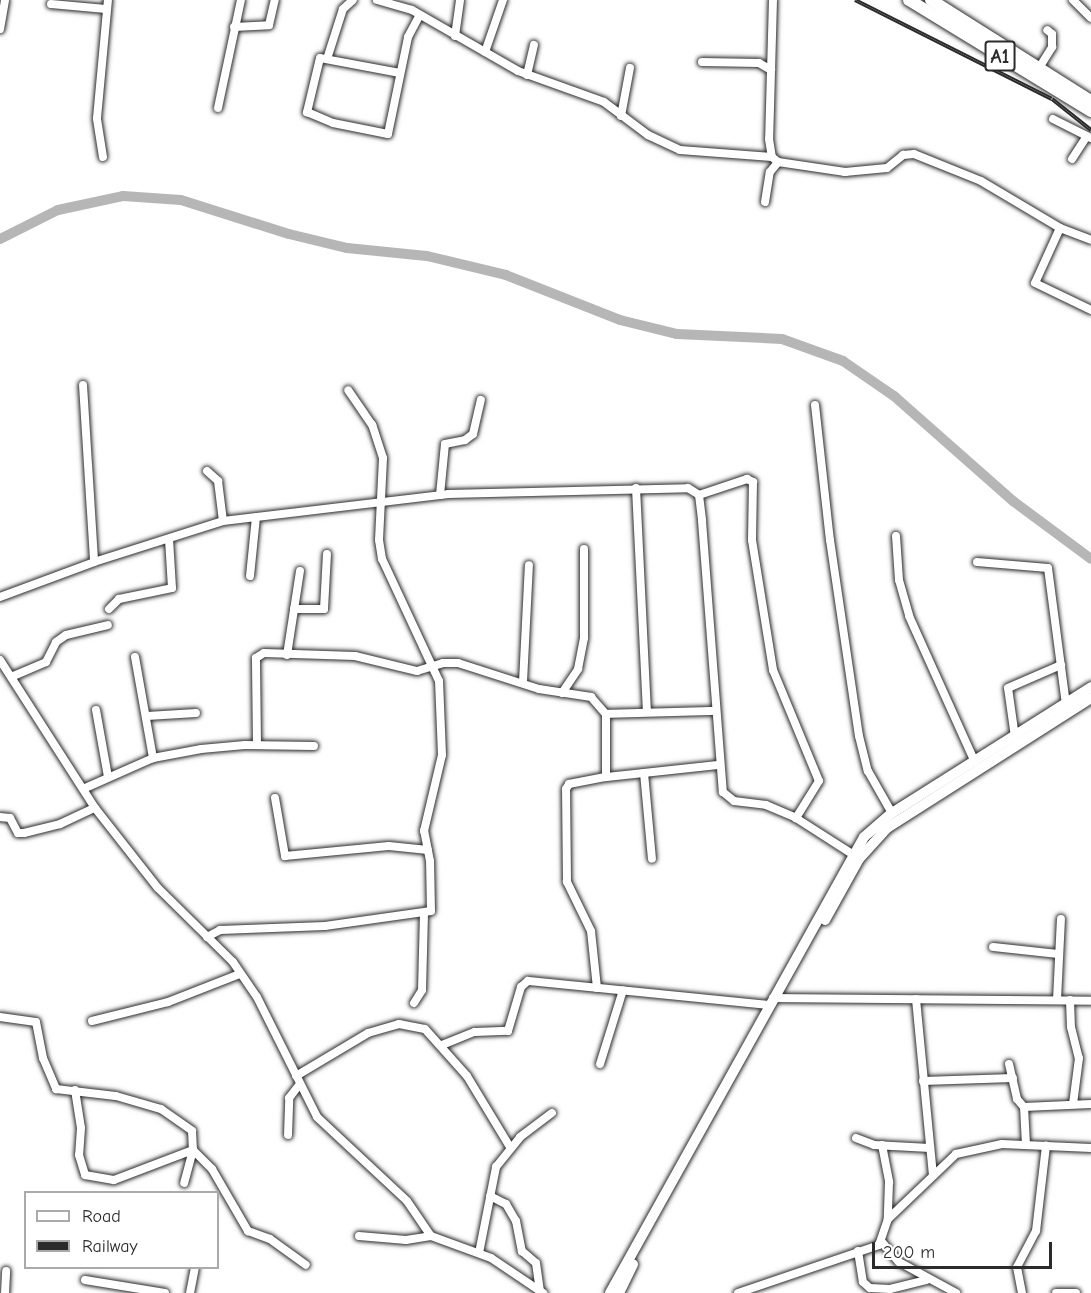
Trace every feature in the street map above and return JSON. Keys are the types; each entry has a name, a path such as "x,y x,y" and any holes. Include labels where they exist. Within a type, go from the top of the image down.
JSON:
{"highway":[{"name":"A1","path":"909,0 1091,111"},
{"name":"A1","path":"930,0 1091,101"}],"main road":[{"path":"610,1293 775,1001 852,854 892,813 1066,705 1091,687"},
{"path":"775,1001 872,842 898,820 1091,698"},
{"path":"619,1293 652,1222"}],"street":[{"path":"0,29 5,0"},
{"path":"218,108 241,0"},
{"path":"234,27 269,25 275,0"},
{"path":"327,59 343,9 353,0"},
{"path":"376,0 396,2 527,75 570,87 604,102 648,135 680,150 775,159 845,172 887,168 903,155 914,154 981,181 1060,228 1091,240"},
{"path":"455,36 460,0"},
{"path":"485,52 503,0"},
{"path":"765,202 770,172 775,159 771,70 773,0"},
{"path":"1072,0 1091,18"},
{"path":"51,4 107,5 97,118 103,157"},
{"path":"400,73 320,57 307,112 333,123 388,134 408,38 419,16"},
{"path":"1039,68 1052,47 1052,34 1047,30"},
{"path":"527,75 534,45"},
{"path":"702,62 759,63 771,70"},
{"path":"621,116 630,68"},
{"path":"1053,119 1089,137 1072,159"},
{"path":"1060,228 1035,283 1091,310"},
{"path":"83,385 94,562"},
{"path":"207,937 220,930 325,926 424,914 431,911 429,850 424,831 442,741 441,696 432,667 382,559 379,540 383,458 379,442 348,390"},
{"path":"440,495 445,444 465,440 473,434 481,400"},
{"path":"815,405 830,540 859,736 873,782 892,813"},
{"path":"207,471 218,481 223,522"},
{"path":"699,495 747,479 753,482 752,540 773,670 819,781 796,818"},
{"path":"0,597 94,562 223,522 256,517 440,495 636,488 688,488 699,495"},
{"path":"636,488 647,712"},
{"path":"699,495 719,781 727,797 766,805 796,818 852,854"},
{"path":"250,576 256,517"},
{"path":"896,536 899,580 909,616 975,762"},
{"path":"109,609 120,599 172,588 169,539"},
{"path":"562,693 578,669 584,638 584,549"},
{"path":"294,609 324,609 327,554"},
{"path":"977,562 1048,568 1066,705"},
{"path":"523,682 529,565"},
{"path":"287,655 300,571"},
{"path":"11,677 46,662 56,642 66,635 108,625"},
{"path":"257,745 256,658 264,653 356,656 417,671 458,663 562,693 591,697 606,714 606,777"},
{"path":"135,657 153,758"},
{"path":"0,660 95,808 158,888 207,937 257,997 317,1117 407,1201 431,1236"},
{"path":"1015,737 1008,688 1061,665"},
{"path":"96,710 108,777"},
{"path":"606,714 715,711"},
{"path":"147,716 196,712"},
{"path":"83,789 153,758 257,745 314,746"},
{"path":"597,988 591,931 567,882 565,805 569,784 606,777 718,765"},
{"path":"644,773 652,860"},
{"path":"275,798 285,856 388,846 429,850"},
{"path":"0,817 10,818 18,833 24,833 60,824 95,808"},
{"path":"414,1003 422,990 424,914"},
{"path":"1057,1000 1061,919"},
{"path":"993,947 1059,954"},
{"path":"92,1021 143,1010 240,974"},
{"path":"442,1045 475,1032 508,1031 521,987 528,981 775,1001 915,999 1091,1001"},
{"path":"600,1064 623,990"},
{"path":"915,999 933,1175"},
{"path":"1070,1000 1071,1027 1079,1058 1073,1104"},
{"path":"0,1017 36,1022 43,1058 55,1087 161,1108 192,1131 193,1150 184,1183"},
{"path":"296,1076 368,1033 399,1024 424,1029 442,1045 467,1076 510,1147"},
{"path":"1009,1064 1017,1099 1024,1107 1026,1145"},
{"path":"923,1081 1012,1078"},
{"path":"288,1135 290,1094 300,1085"},
{"path":"75,1090 81,1128 81,1168 92,1179 114,1180 193,1150"},
{"path":"1024,1107 1091,1104"},
{"path":"479,1252 496,1167 510,1147 552,1113"},
{"path":"856,1138 882,1145 930,1148"},
{"path":"888,1219 956,1154 1002,1144 1091,1148"},
{"path":"882,1145 888,1182 888,1219 882,1242"},
{"path":"1022,1293 1017,1267 1036,1231 1046,1146"},
{"path":"193,1150 212,1169 248,1231 270,1239 306,1265"},
{"path":"490,1196 506,1204 516,1221 522,1251 536,1263 542,1292"},
{"path":"359,1236 406,1240 431,1236 479,1252 542,1292"},
{"path":"738,1293 882,1242"},
{"path":"882,1242 899,1262 927,1280 956,1293"},
{"path":"858,1251 863,1282 870,1288 890,1289 927,1280"},
{"path":"189,1293 195,1269"},
{"path":"5,1293 6,1271"},
{"path":"86,1280 165,1293"},
{"path":"1056,1293 1076,1293"}],"waterway":[{"path":"0,239 58,210 123,196 181,200 289,234 347,248 427,256 506,275 620,320 677,334 782,339 843,361 894,396 1013,501 1091,559"}],"railway":[{"path":"855,0 1052,99 1091,130"}]}
